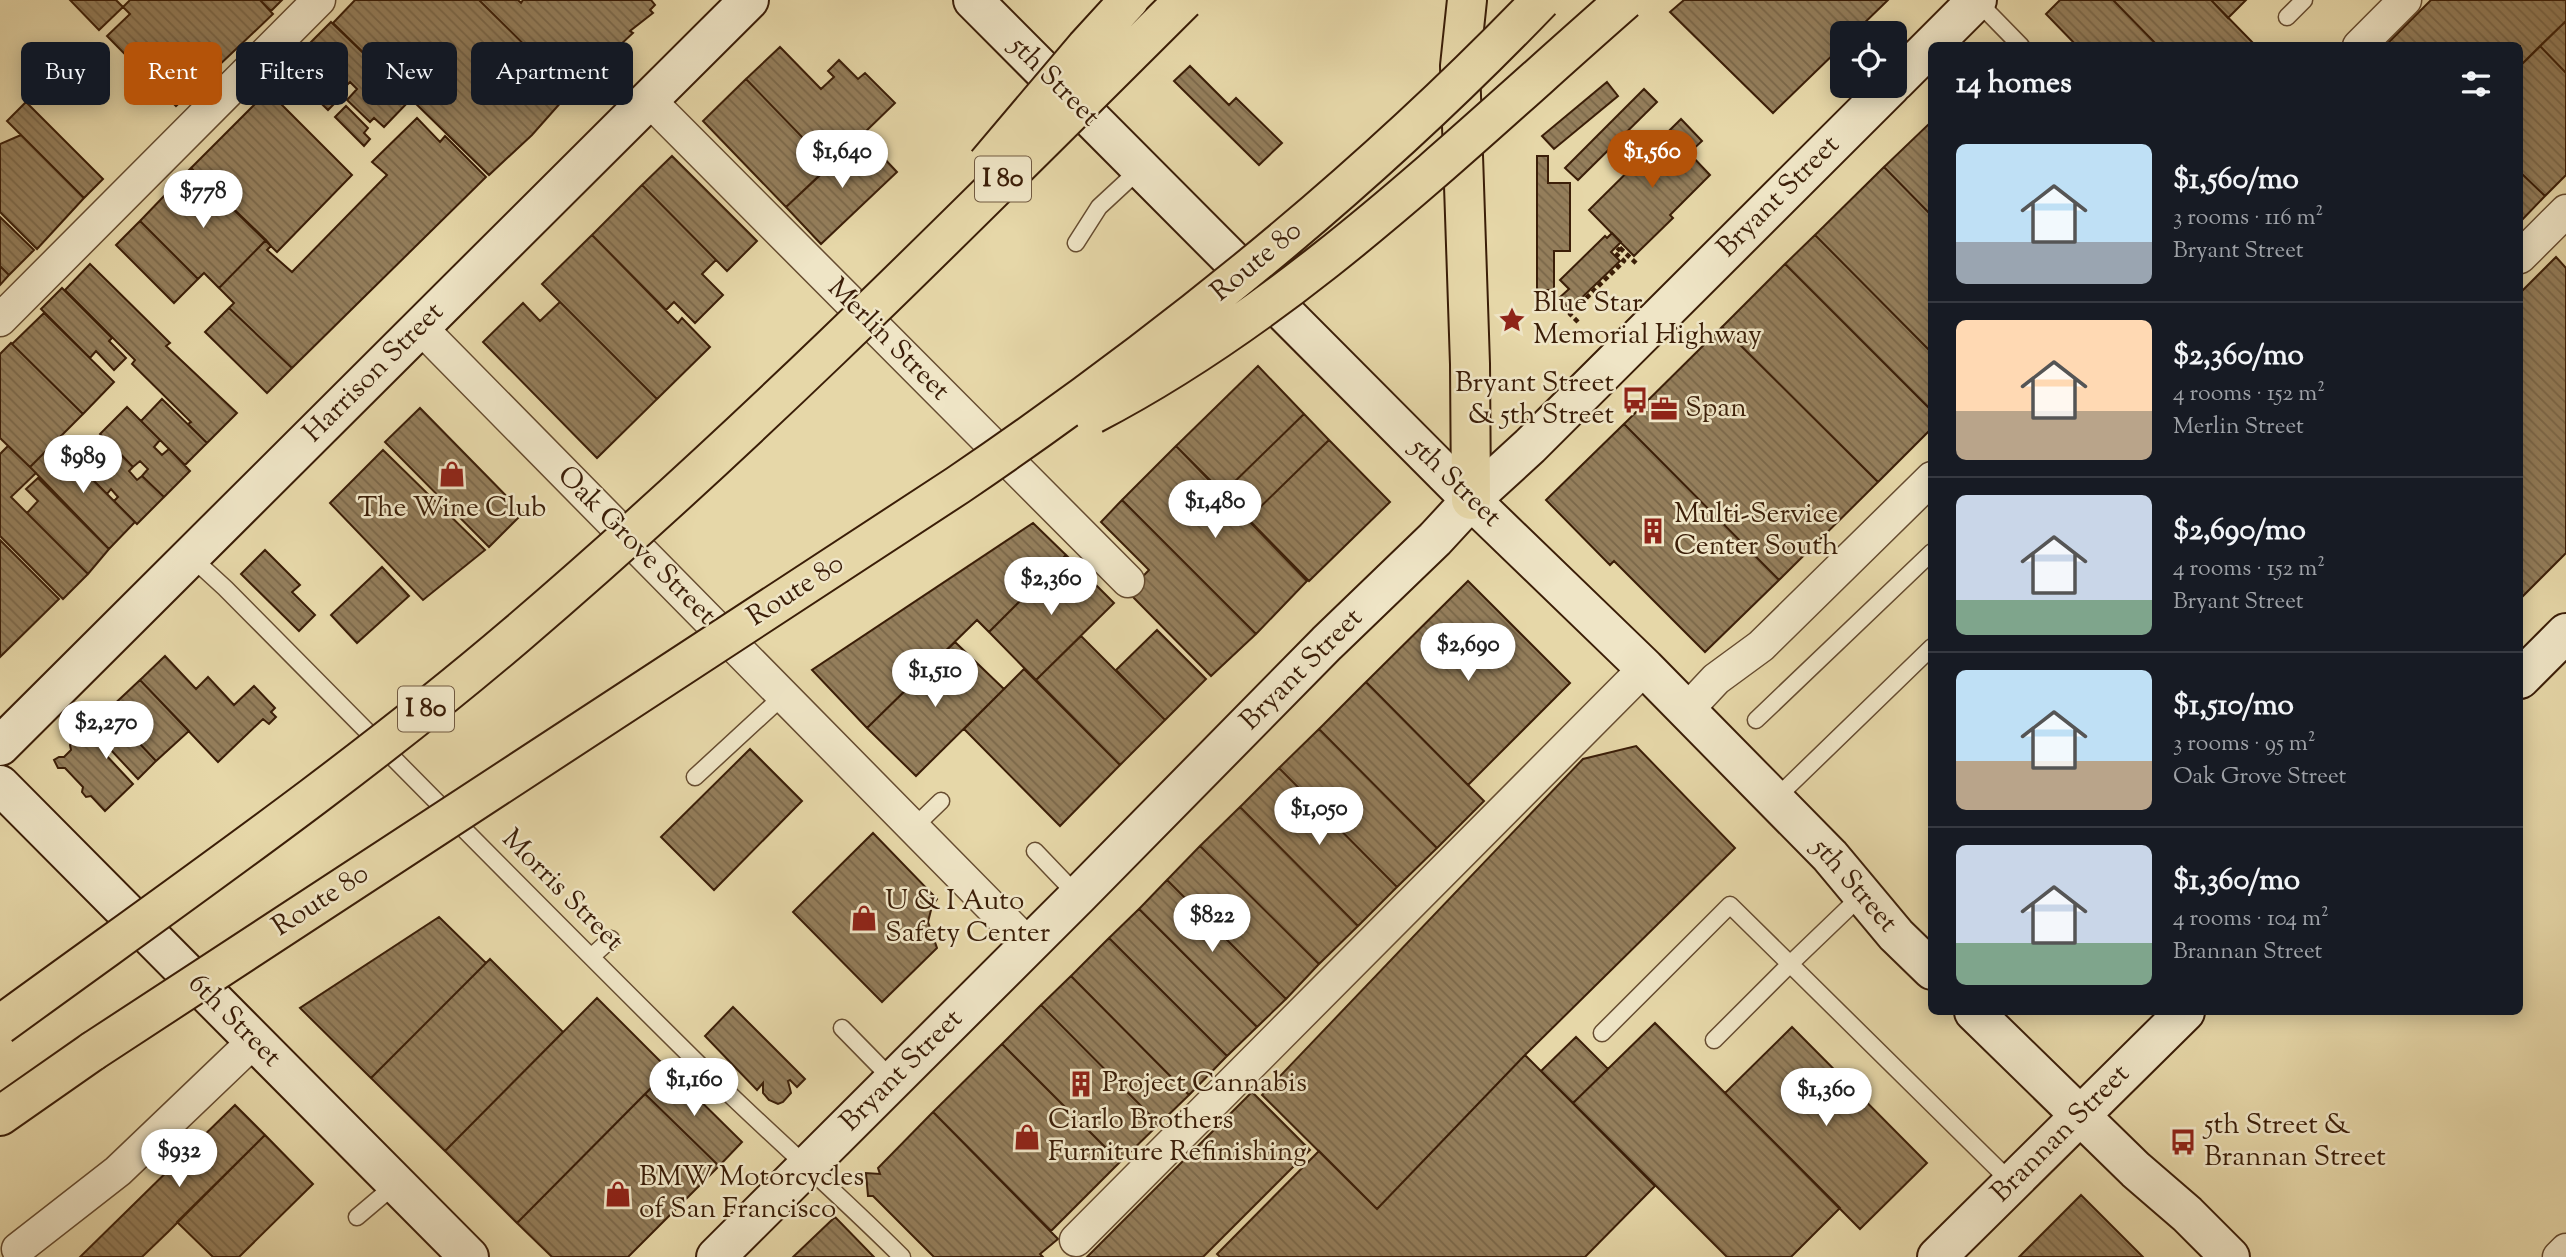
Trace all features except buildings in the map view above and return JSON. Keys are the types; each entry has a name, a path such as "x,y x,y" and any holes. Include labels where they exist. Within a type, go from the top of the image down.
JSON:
{"highway":[{"path":"823,358 1086,47 1129,0"},
{"name":"I 80","path":"0,1025 306,803 513,638 616,549 823,358 1184,0"},
{"path":"1468,0 1460,66 1471,500"},
{"name":"Route 80","path":"0,1116 104,1043 1049,423 1234,282 1354,179 1541,0"},
{"path":"958,485 1135,392 1214,344 1289,289 1396,201 1625,0"}],"main road":[{"name":"Harrison Street","path":"0,746 749,0"},
{"name":"5th Street","path":"973,0 1471,500 1645,668 1830,856 1896,935 1928,966"},
{"path":"1935,42 1977,0"},
{"path":"1907,70 1928,49"},
{"name":"Bryant Street","path":"716,1257 1471,500 1539,437 1879,98"},
{"path":"2523,676 2566,633"},
{"name":"6th Street","path":"0,785 468,1257"},
{"path":"1977,1015 2136,1170 2188,1214 2230,1257"},
{"name":"Brannan Street","path":"1937,1257 2182,1015"}],"street":[{"path":"0,320 319,0"},
{"path":"2363,42 2405,0"},
{"name":"Merlin Street","path":"649,100 1128,581"},
{"path":"2523,254 2566,211"},
{"name":"Oak Grove Street","path":"420,327 1029,944"},
{"path":"1686,711 1716,680 1761,646 1928,482"},
{"path":"1076,1240 1645,668"},
{"path":"15,1245 118,1171 254,1041"},
{"path":"2558,1257 2566,1250"}],"lane":[{"path":"1977,0 2017,42"},
{"path":"2287,16 2304,0"},
{"path":"1076,243 1099,207 1140,169"},
{"name":"Morris Street","path":"190,556 234,597 591,957 902,1257"},
{"path":"1756,720 1928,556"},
{"path":"1774,800 1928,651"},
{"path":"695,777 784,695"},
{"path":"914,827 941,801"},
{"path":"1035,851 1079,896"},
{"path":"1714,1040 1863,894"},
{"path":"1602,1033 1730,905 2012,1183"},
{"path":"591,957 611,939"},
{"path":"842,1028 893,1080"},
{"path":"357,1217 396,1184"}],"path":[{"path":"1578,322 1570,314 1624,261 1615,253 1619,246 1637,264"}],"place":[{"name":"Blue Star Memorial Highway","path":"1512,320"},
{"name":"Bryant Street & 5th Street","path":"1635,400"},
{"name":"Span","path":"1664,409"},
{"name":"The Wine Club","path":"452,474"},
{"name":"Multi-Service Center South","path":"1653,531"},
{"name":"U & I Auto Safety Center","path":"864,918"},
{"name":"Project Cannabis","path":"1081,1084"},
{"name":"Ciarlo Brothers Furniture Refinishing","path":"1027,1137"},
{"name":"5th Street & Brannan Street","path":"2183,1142"},
{"name":"BMW Motorcycles of San Francisco","path":"618,1194"}]}
